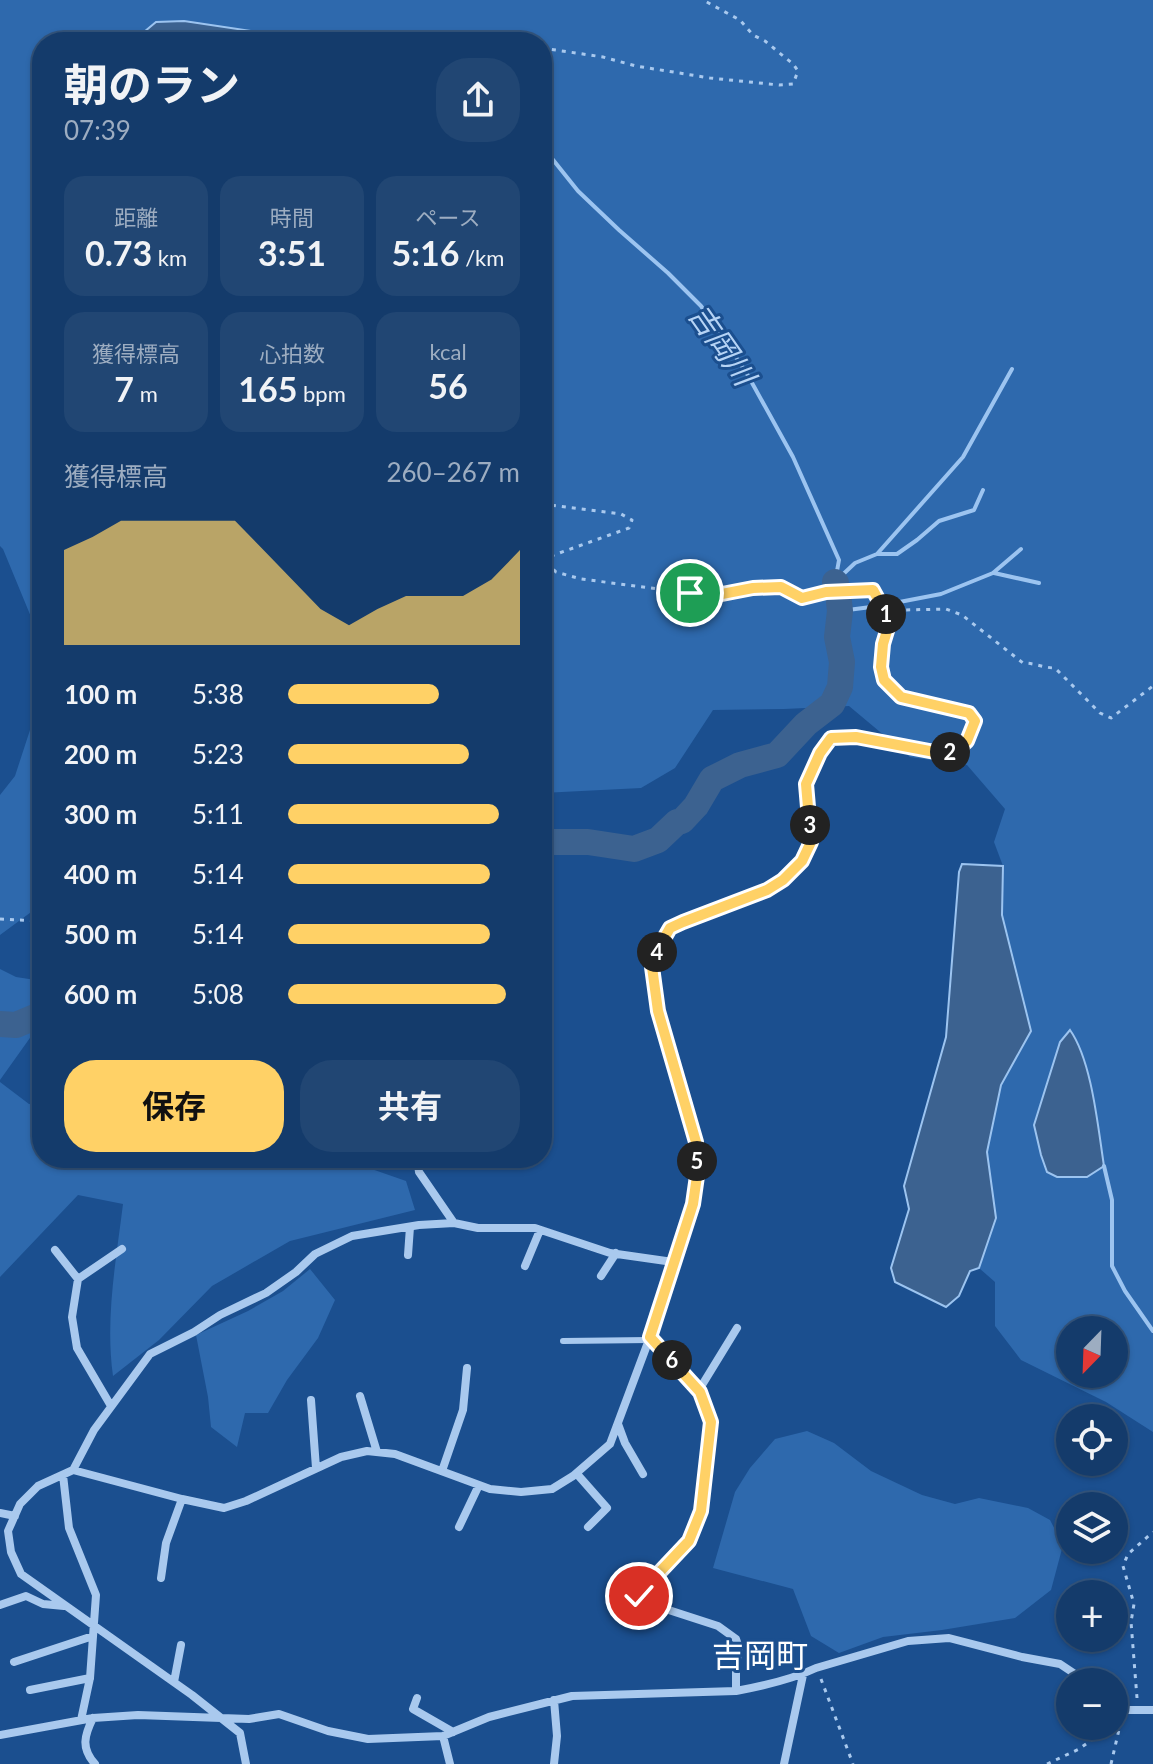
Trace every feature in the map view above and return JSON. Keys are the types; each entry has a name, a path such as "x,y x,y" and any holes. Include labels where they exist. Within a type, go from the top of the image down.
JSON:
{"street":[{"path":"73,1470 224,1508 341,1457 367,1451 395,1454 490,1489 521,1492 552,1489 577,1474 610,1444 650,1338 693,1204 697,1176 696,1142 658,1011 652,967 655,958 670,928 767,890 783,880 802,861 811,842 806,784 820,753 831,738 856,737 940,753 956,751 967,741 975,721 969,713 901,697 884,680 881,667 883,644 890,621"},
{"path":"418,1168 454,1223"},
{"path":"246,1764 240,1733 174,1682 21,1574 11,1552 8,1531 20,1504 38,1486 73,1470 94,1430 150,1354 266,1293 315,1254 352,1236 454,1223 478,1228 535,1228 616,1253 673,1262"},
{"path":"408,1255 410,1227"},
{"path":"525,1266 540,1230"},
{"path":"111,1406 77,1348 72,1317 78,1279 122,1249"},
{"path":"55,1250 78,1279"},
{"path":"601,1276 616,1253"},
{"path":"699,1390 737,1328"},
{"path":"650,1338 699,1390 711,1422 701,1511 689,1541 655,1577 641,1585 639,1596 644,1602 718,1626 736,1639 739,1648 736,1691"},
{"path":"442,1471 463,1410 467,1368"},
{"path":"360,1396 377,1452"},
{"path":"311,1400 316,1468"},
{"path":"617,1424 643,1474"},
{"path":"577,1474 607,1508 588,1527"},
{"path":"63,1475 69,1528 96,1595 90,1678 81,1720"},
{"path":"459,1527 479,1485"},
{"path":"161,1578 166,1543 182,1499"},
{"path":"0,1513 15,1516"},
{"path":"0,1605 26,1596 43,1604 66,1606"},
{"path":"14,1662 93,1636"},
{"path":"0,1735 93,1718 138,1715 249,1719 279,1714 328,1731 368,1739 443,1736 489,1717 572,1696 736,1691 803,1675 816,1668 908,1641 949,1638 1066,1668"},
{"path":"174,1682 181,1645"},
{"path":"784,1764 803,1675"},
{"path":"30,1690 90,1678"},
{"path":"41,1687 44,1698"},
{"path":"417,1698 413,1709 453,1732"},
{"path":"554,1700 557,1736 554,1764"},
{"path":"1128,1710 1153,1710"},
{"path":"93,1718 84,1744 87,1755 95,1764"},
{"path":"443,1736 450,1764"}],"lane":[{"path":"563,1341 650,1338"}],"path":[{"path":"552,49 710,78 793,84 798,71 793,64 753,35 740,20 703,0"},
{"path":"552,505 621,514 632,520 629,528 552,556"},
{"path":"552,568 581,579 690,593 722,594 781,587 802,598 826,592 873,590 890,621 904,610 946,609 962,615 1023,663 1055,668 1100,713 1111,718 1153,686"},
{"path":"0,919 32,921"},
{"path":"1138,1710 1131,1622 1134,1604 1123,1566 1128,1554 1153,1532"},
{"path":"816,1668 853,1764"},
{"path":"1047,1764 1092,1740"},
{"path":"1111,1764 1116,1740"}],"shaded area":[{"path":"0,0 1153,0 1153,1432 1128,1416 1128,1404 1109,1404 1078,1388 1128,1388 1128,1316 1056,1316 1056,1377 1021,1360 995,1326 995,1282 979,1268 996,1218 987,1152 1001,1085 1031,1031 1002,915 1003,866 994,842 1005,809 967,765 910,757 849,706 713,710 675,768 641,788 552,792 552,32 32,32 32,619 0,546"},
{"path":"184,21 258,32 144,32 156,22"},
{"path":"32,709 32,911 0,935 0,795 15,776 30,730"},
{"path":"962,864 1003,866 1002,915 1031,1031 1001,1085 987,1152 996,1218 979,1268 970,1271 959,1296 946,1307 895,1282 891,1268 909,1209 904,1186 946,1037"},
{"path":"0,969 16,977 32,979 32,1035 0,1080"},
{"path":"1070,1030 1078,1043 1089,1077 1104,1166 1087,1177 1057,1177 1047,1172 1034,1125 1060,1042"},
{"path":"0,1082 32,1104 32,1168 369,1168 406,1181 415,1210 290,1241 212,1286 159,1340 113,1376 111,1312 123,1204 78,1195 0,1277"},
{"path":"310,1269 335,1300 318,1338 287,1380 268,1413 245,1413 237,1447 211,1427 196,1335 283,1291"},
{"path":"807,1431 834,1443 871,1471 922,1495 955,1504 979,1498 1028,1508 1050,1520 1056,1532 1058,1564 1051,1590 1015,1618 883,1637 839,1653 811,1636 793,1589 713,1568 735,1492 750,1468 775,1439"}],"waterway":[{"name":"吉岡川","path":"552,158 578,191 701,306 746,372 793,457 839,560 835,582"},
{"path":"837,580 855,563 877,554 963,457 1012,369"},
{"path":"877,554 897,554 939,521 974,510 983,490"},
{"path":"889,604 941,594 993,573 1021,549"},
{"path":"994,573 1039,583"},
{"name":"吉岡川","path":"552,842 588,842 634,849 658,840 696,806 712,779 740,765 777,755 806,724 832,704 840,687 842,662 837,637 839,602"},
{"path":"840,611 871,607"},
{"name":"吉岡川","path":"0,1024 16,1025 32,1018"},
{"path":"1104,1166 1112,1200 1112,1266 1153,1331"}],"district":[{"name":"吉岡町","path":"760,1654"}],"route":[{"path":"639,1596 641,1585 655,1577 689,1541 701,1511 711,1422 700,1392 650,1337 693,1204 697,1176 696,1142 658,1011 652,967 658,949 670,928 767,890 783,880 802,861 811,842 806,784 820,753 831,738 856,737 940,753 956,751 967,741 975,721 969,713 901,697 884,680 881,667 883,644 890,621 873,590 826,592 802,598 781,587 722,594 690,593"}]}
